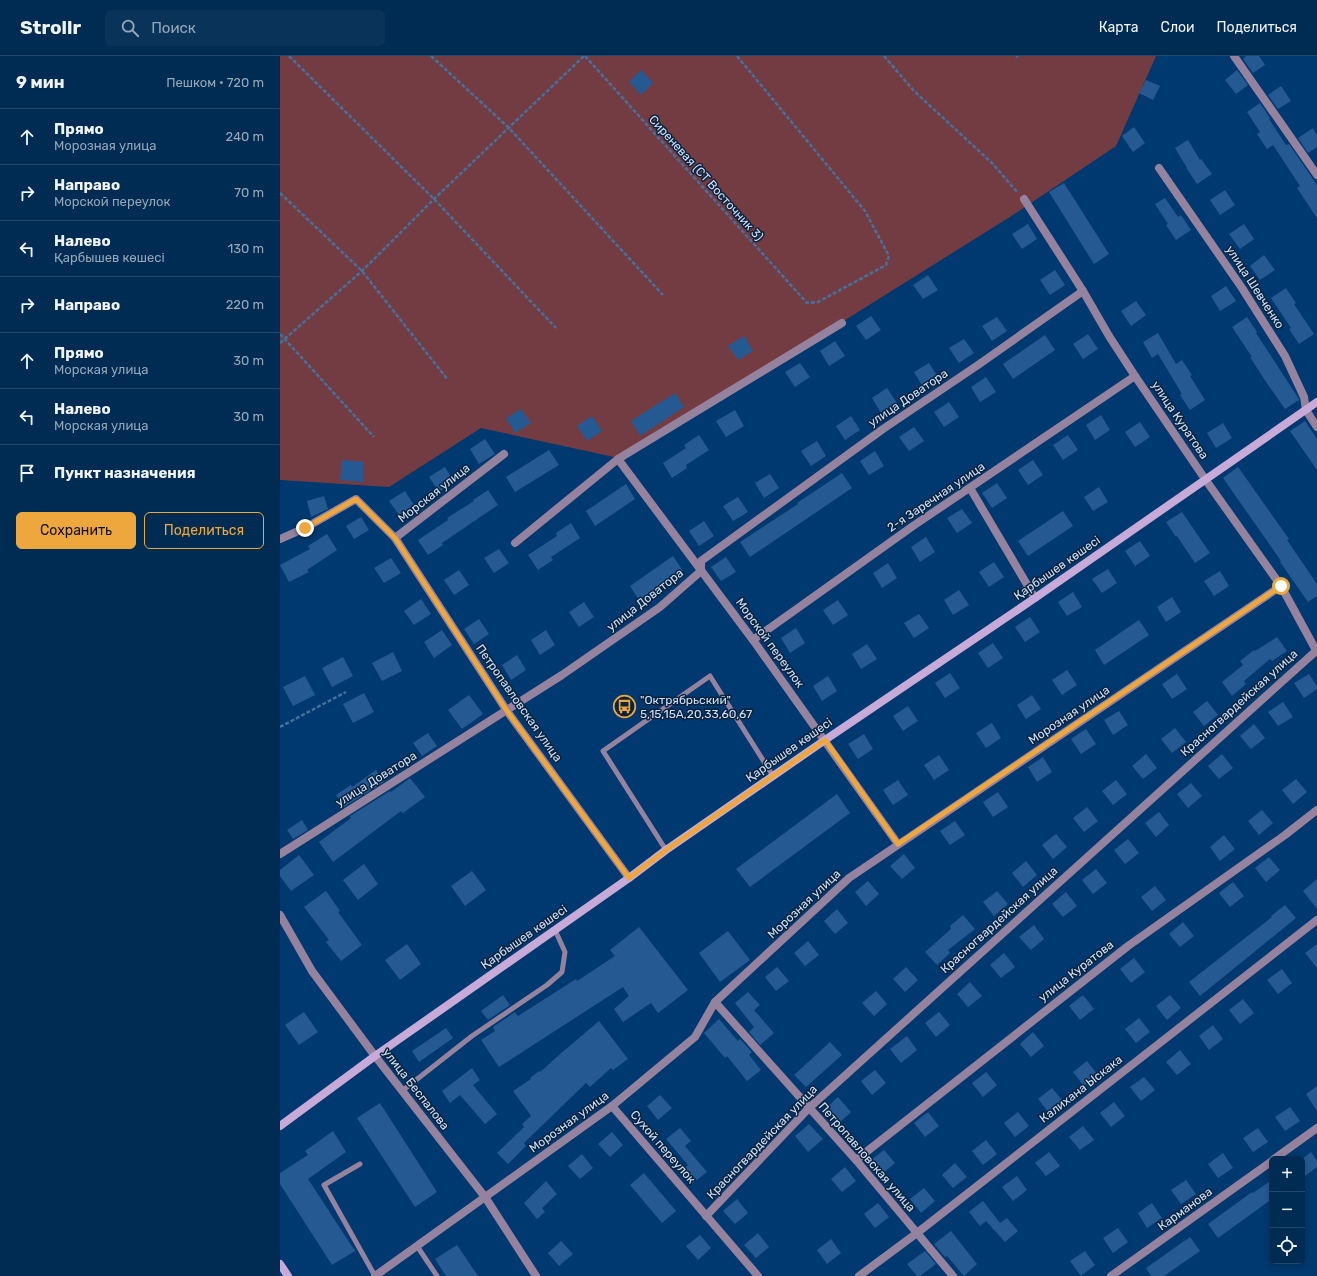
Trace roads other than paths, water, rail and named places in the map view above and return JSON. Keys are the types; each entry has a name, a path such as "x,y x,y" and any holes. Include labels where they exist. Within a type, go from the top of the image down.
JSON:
{"main road":[{"name":"Қарбышев көшесі","path":"280,1126 375,1056 629,878 666,850 1035,598 1317,402"},
{"path":"280,1264 288,1276"}],"street":[{"path":"1234,56 1317,175"},
{"name":"улица Шевченко","path":"1159,168 1242,288 1285,356 1304,397 1306,410 1317,427"},
{"name":"улица Куратова","path":"1024,199 1135,376 1205,479 1281,586 1316,652"},
{"name":"улица Доватора","path":"280,854 507,711 568,671 660,607 701,571 701,561 883,429 978,365 1083,291"},
{"path":"515,543 618,459 842,323"},
{"name":"2-я Заречная улица","path":"753,640 913,526 1135,376"},
{"name":"Морская улица","path":"280,539 305,528 356,499 395,538 504,454"},
{"name":"Морской переулок","path":"618,459 753,640 898,844"},
{"path":"970,488 1035,598"},
{"name":"Петропавловская улица","path":"395,538 507,711 629,878"},
{"name":"Морозная улица","path":"375,1276 612,1106 696,1037 715,1002 849,878 1281,586"},
{"name":"Красногвардейская улица","path":"706,1216 809,1108 1316,652"},
{"name":"улица Куратова","path":"856,1160 1128,946 1285,836 1317,810"},
{"name":"улица Беспалова","path":"280,915 312,971 375,1056 485,1197 536,1276"},
{"name":"Калихана Ыскака","path":"859,1276 917,1233 1317,920"},
{"name":"Петропавловская улица","path":"715,1002 856,1160 953,1276"},
{"name":"Сухой переулок","path":"612,1106 758,1276"},
{"name":"Карманова","path":"1278,1156 1317,1128"},
{"name":"Карманова","path":"1111,1276 1269,1163"}],"lane":[{"path":"666,850 603,750 710,676 773,776"},
{"path":"402,1091 472,1036 547,985 562,972 565,952 555,930"},
{"path":"360,1164 324,1185 375,1276"},
{"path":"417,1246 437,1276"}],"place":[{"name":"\"Октрябрьский\" 5,15,15А,20,33,60,67","path":"625,707"}]}
